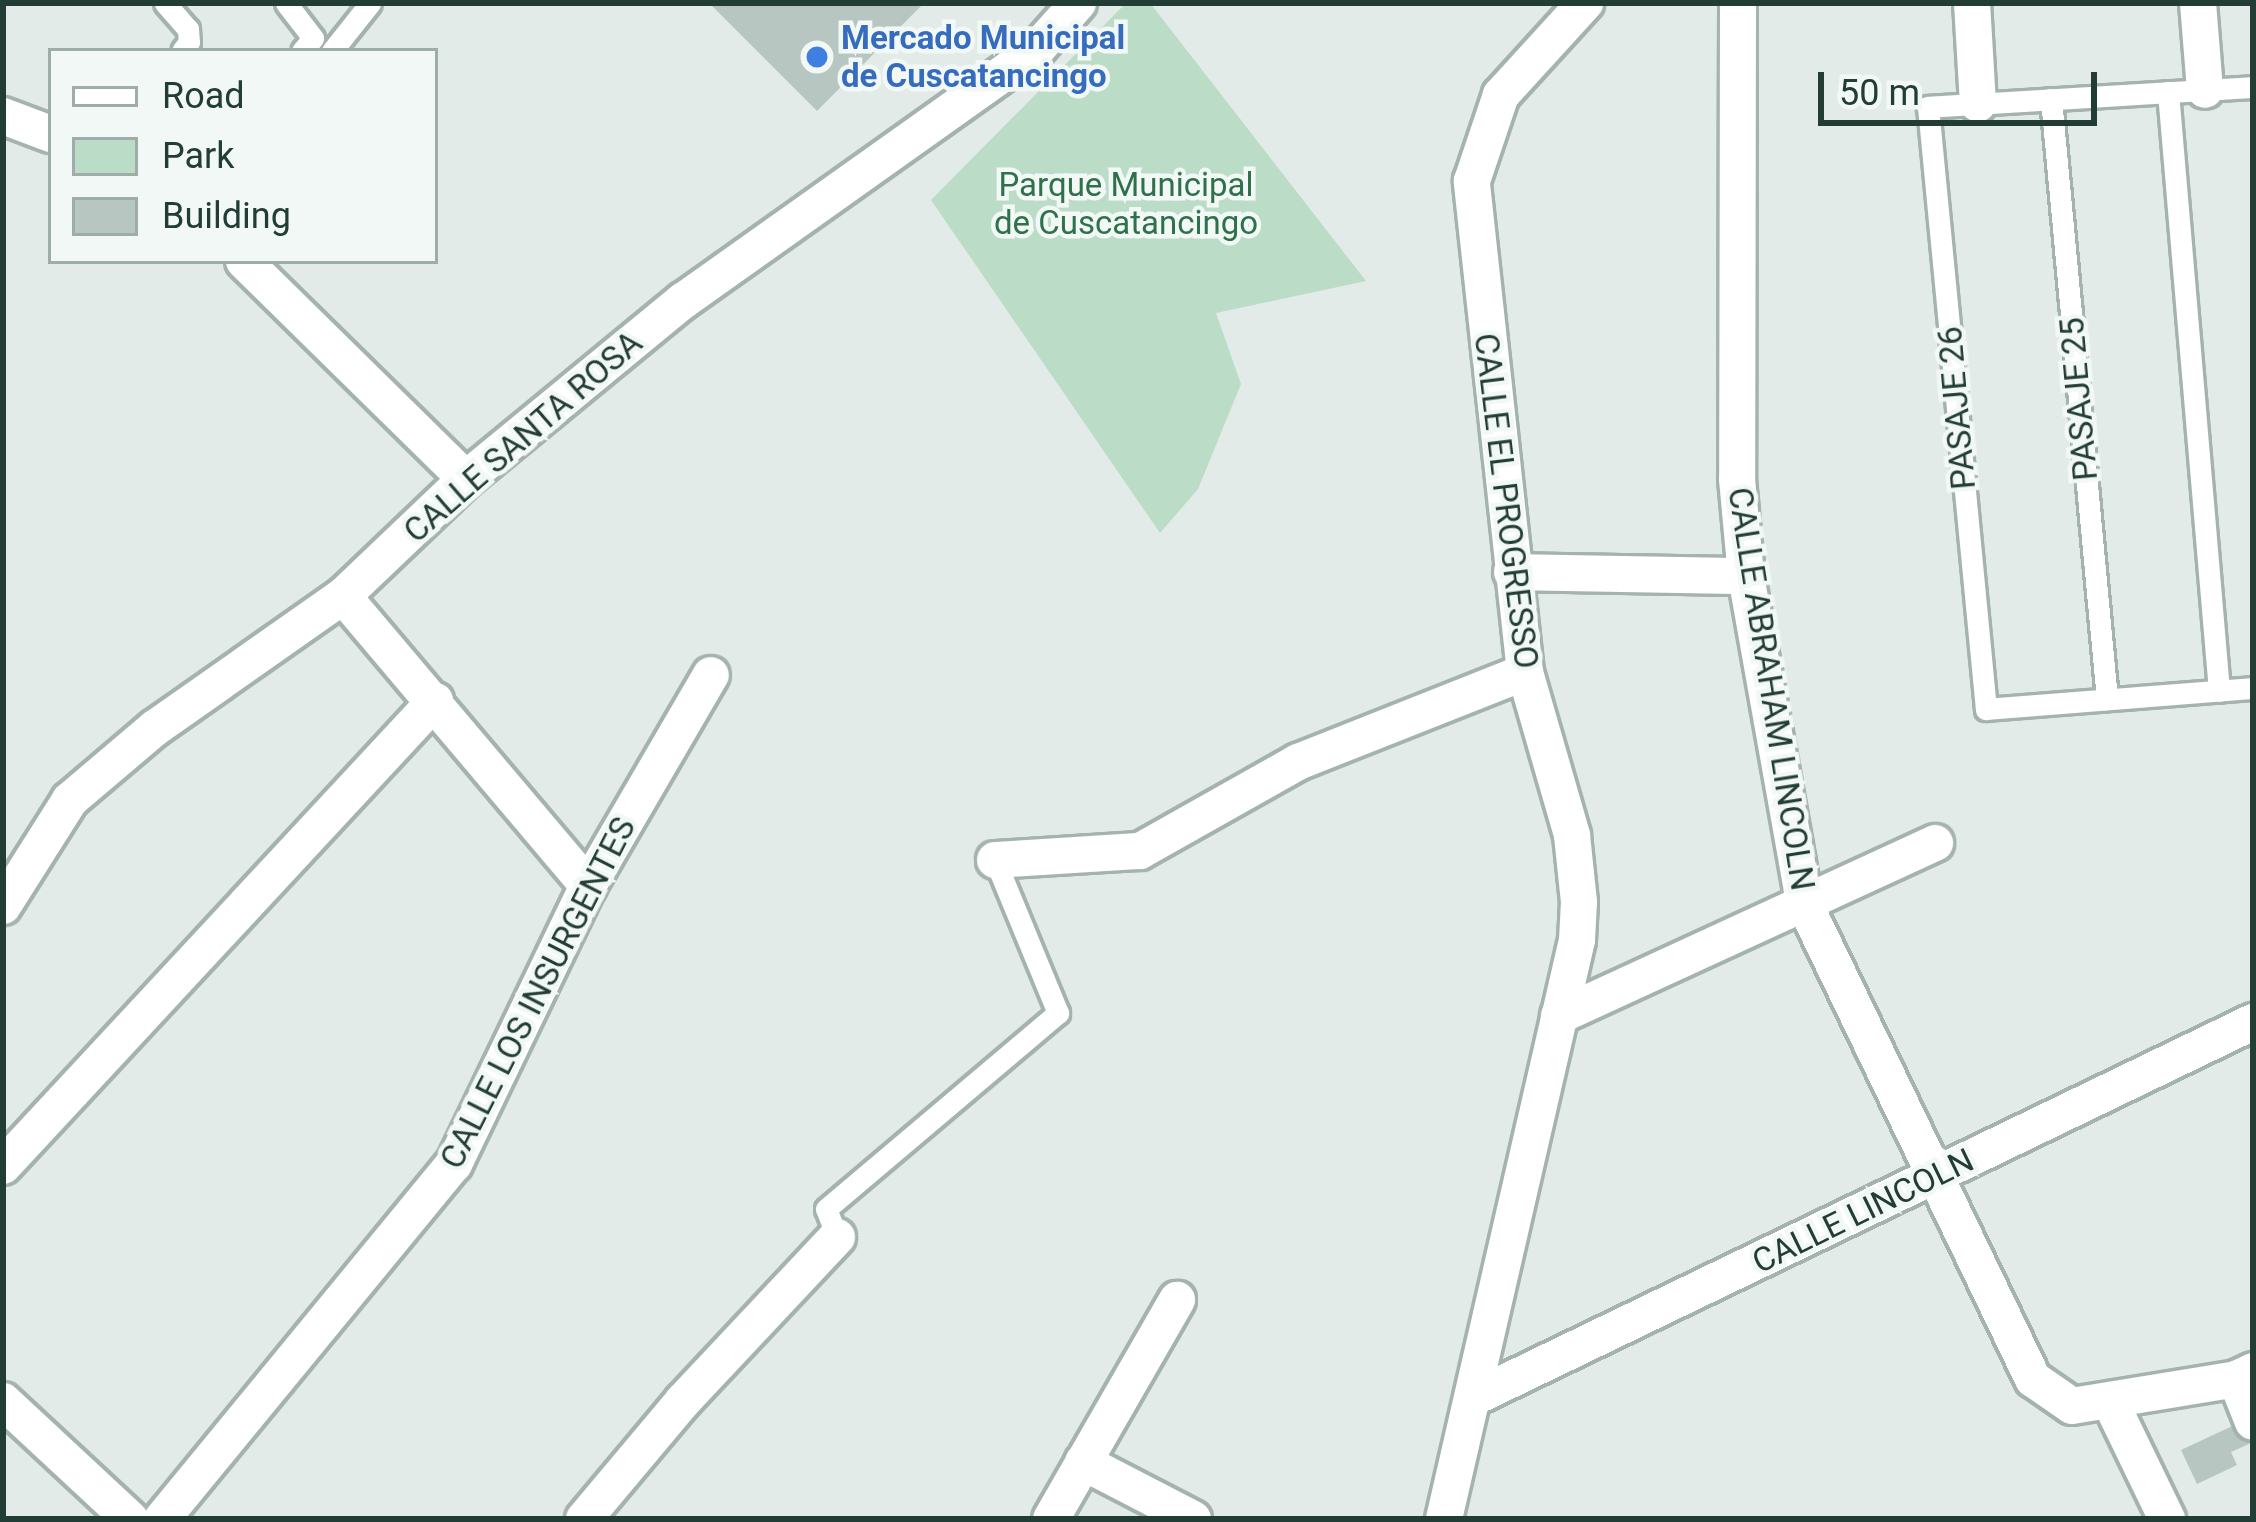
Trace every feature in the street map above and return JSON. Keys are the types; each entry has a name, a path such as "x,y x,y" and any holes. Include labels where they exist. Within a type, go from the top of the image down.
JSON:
{"street":[{"name":"CALLE SANTA ROSA","path":"3,905 70,800 155,728 343,596 466,479 682,302 1036,50 1078,3"},
{"name":"CALLE EL PROGRESSO","path":"1444,1519 1577,940 1578,870 1526,672 1512,572 1472,181 1501,94 1585,3"},
{"name":"CALLE ABRAHAM LINCOLN","path":"1738,3 1734,404 1746,576 1804,903 2032,1379 2072,1406 2244,1375"},
{"path":"1972,3 1978,104"},
{"path":"2198,3 2205,90"},
{"path":"3,116 48,133"},
{"path":"247,264 466,479"},
{"path":"1512,572 1746,576"},
{"path":"343,596 588,886"},
{"path":"995,860 1140,851 1298,762 1526,672"},
{"name":"CALLE LOS INSURGENTES","path":"162,1519 454,1164 588,886 711,675"},
{"path":"3,1166 435,700"},
{"path":"1559,1016 1935,843"},
{"name":"CALLE LINCOLN","path":"1473,1398 2253,1022"},
{"path":"584,1519 683,1401 837,1237"},
{"path":"1051,1519 1177,1300"},
{"path":"2244,1375 2253,1422"},
{"path":"3,1401 130,1519"},
{"path":"2110,1401 2167,1519"},
{"path":"1083,1462 1193,1519"}],"lane":[{"path":"164,3 188,29 184,48"},
{"path":"286,3 314,38 305,48"},
{"path":"334,48 370,3"},
{"path":"1978,104 2253,87"},
{"path":"2168,92 2218,691"},
{"name":"PASAJE 25","path":"2051,99 2107,700"},
{"name":"PASAJE 26","path":"1978,104 1928,107 1986,709 2107,700"},
{"path":"2107,700 2253,688"},
{"path":"837,1237 826,1209 1058,1013 995,860"}],"green space":[{"name":"Parque Municipal de Cuscatancingo","path":"1126,3 1150,3 1366,281 1216,313 1241,384 1198,489 1160,533 931,200"}],"building":[{"name":"Mercado Municipal de Cuscatancingo","path":"709,3 924,3 817,111"},
{"path":"2241,1422 2251,1443 2231,1452 2237,1465 2197,1484 2181,1450"}],"place":[{"name":"Mercado Municipal de Cuscatancingo","path":"817,57"}]}
